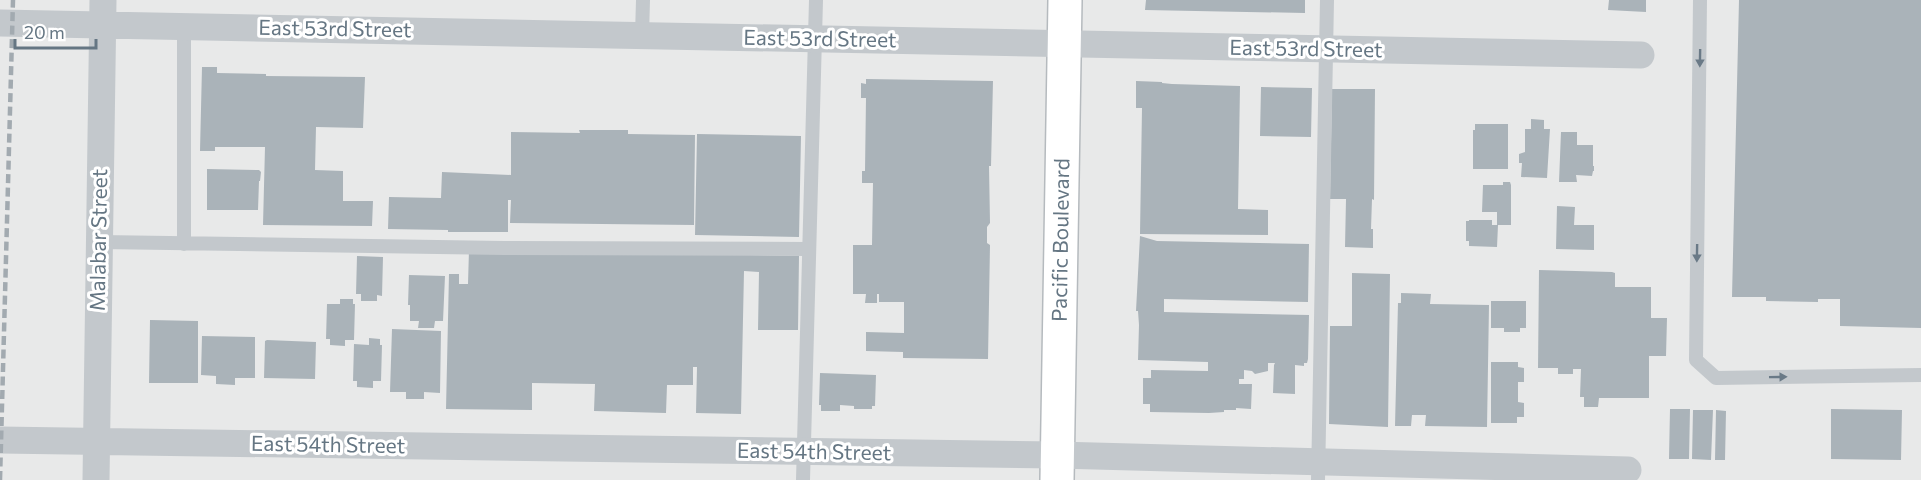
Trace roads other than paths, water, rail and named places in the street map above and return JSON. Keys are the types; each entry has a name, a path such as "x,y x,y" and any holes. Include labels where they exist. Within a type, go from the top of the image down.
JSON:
{"main road":[{"name":"Pacific Boulevard","path":"1057,468 1065,0"}],"street":[{"name":"East 53rd Street","path":"0,23 103,12 184,26 1641,55"},
{"name":"Malabar Street","path":"96,480 103,12"},
{"name":"East 54th Street","path":"0,440 803,452 1057,468 1319,471 1628,470"}],"lane":[{"path":"642,35 643,0"},
{"path":"803,480 816,0"},
{"path":"1319,471 1327,0"},
{"path":"1700,0 1696,360 1716,378 1921,375"},
{"path":"184,26 184,244"},
{"path":"100,242 516,249 808,249"}],"railway":[{"path":"0,480 13,0"}]}
